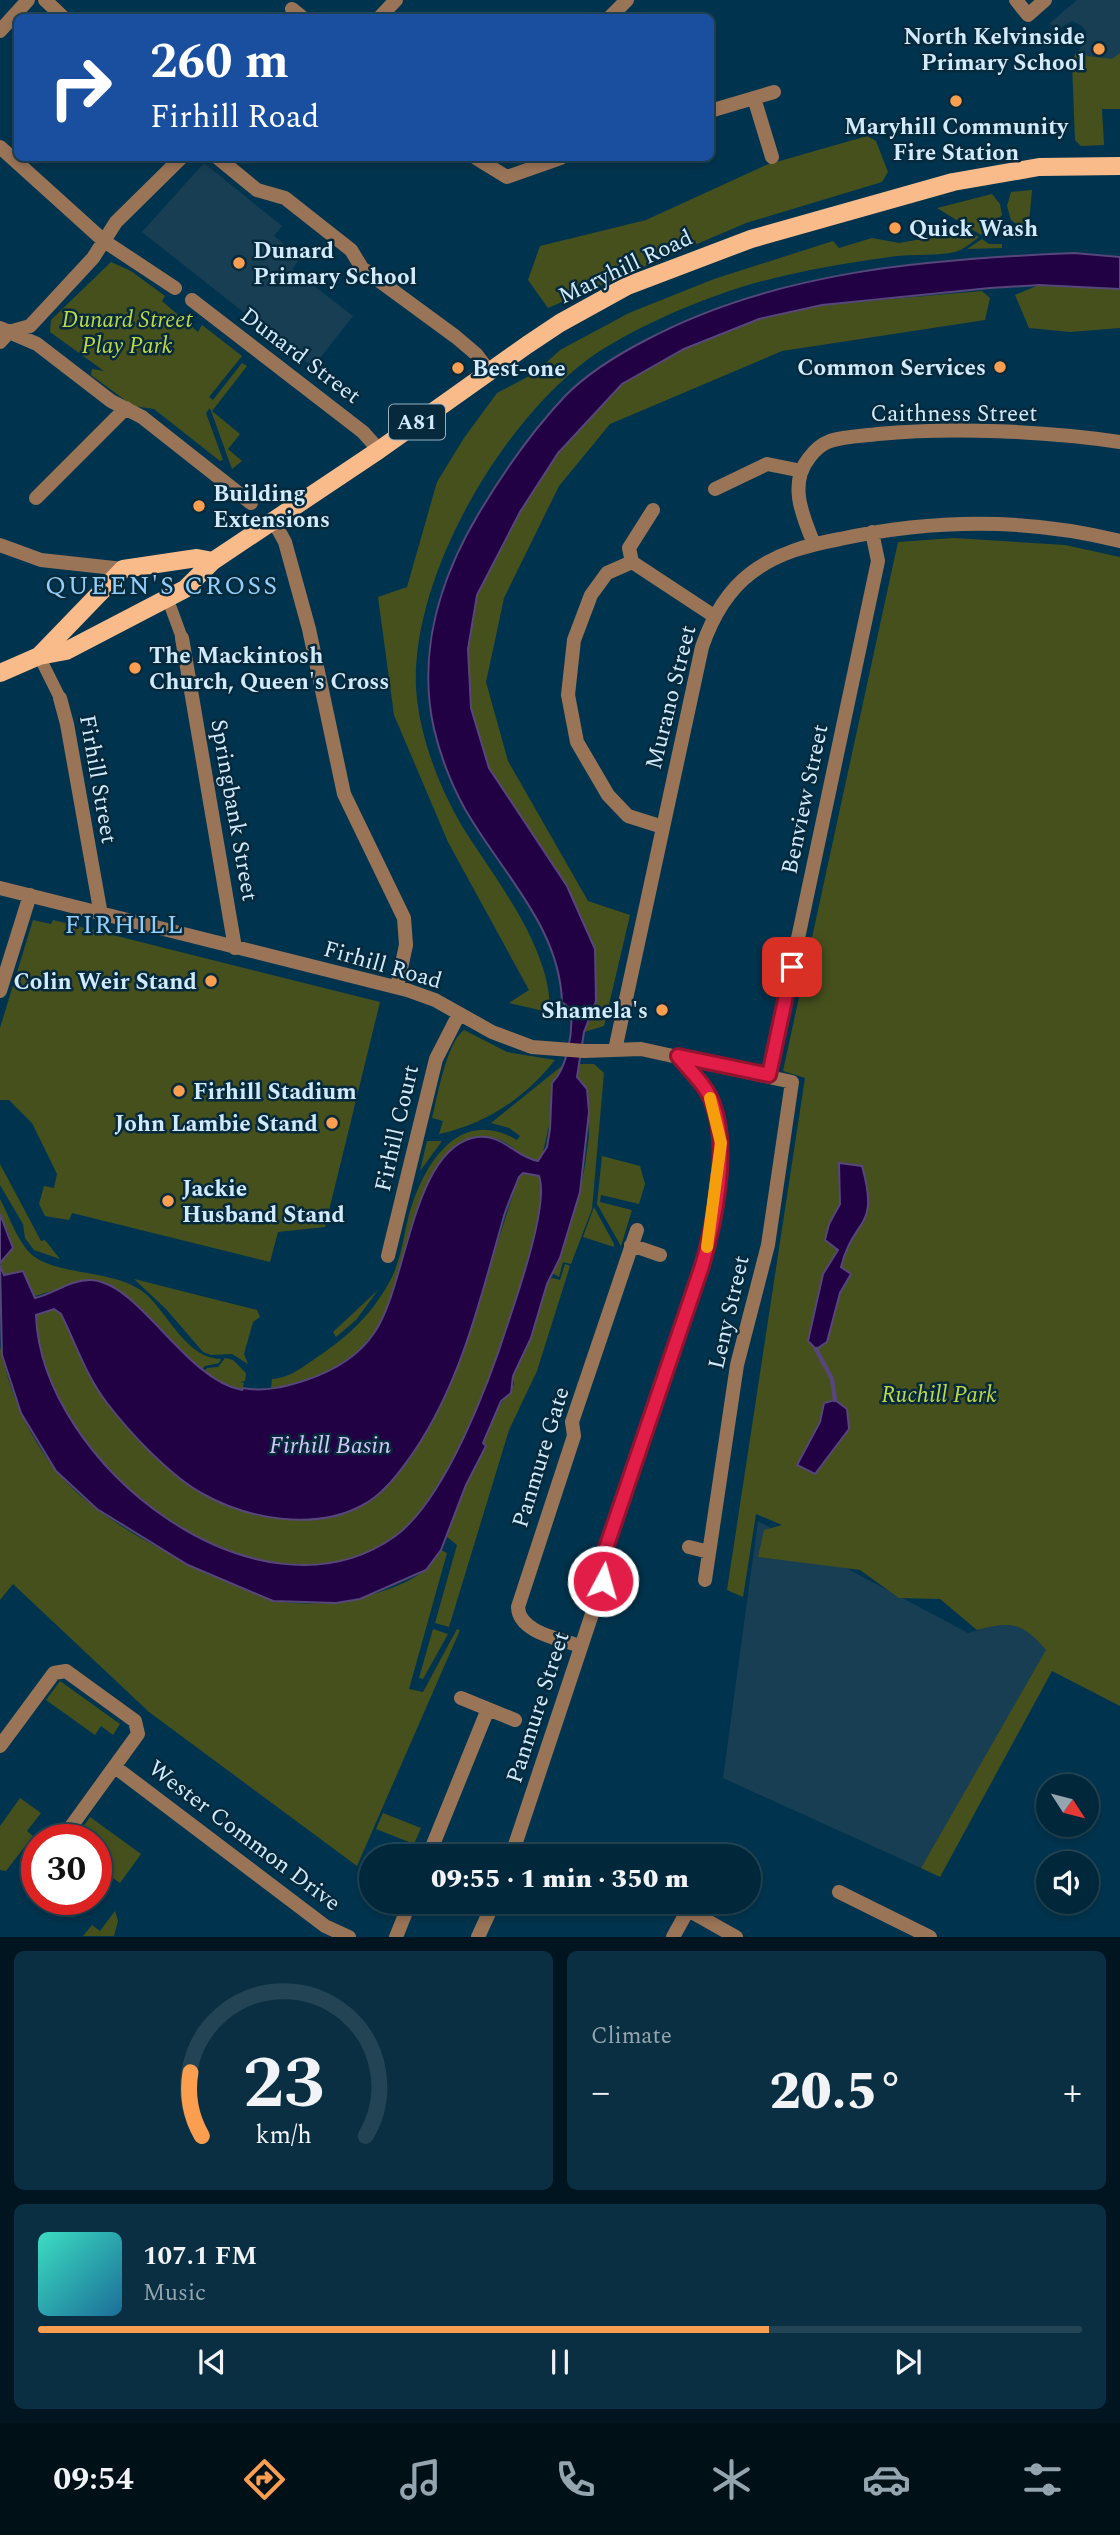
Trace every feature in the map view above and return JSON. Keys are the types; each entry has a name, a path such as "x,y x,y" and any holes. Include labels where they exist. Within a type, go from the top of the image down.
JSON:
{"main road":[{"name":"Maryhill Road","path":"164,608 213,561 380,450 560,323 601,299 730,246 977,177 1039,167 1120,166"},
{"path":"123,569 197,558 213,561"},
{"name":"A81","path":"39,656 123,569"},
{"name":"A81","path":"0,673 39,656 66,651 164,608"}],"street":[{"path":"15,14 27,0"},
{"path":"45,0 60,14"},
{"path":"383,14 396,0"},
{"path":"613,14 627,0"},
{"path":"1016,0 1028,15 1045,0"},
{"path":"0,31 14,15"},
{"path":"714,110 774,92"},
{"path":"754,98 772,157"},
{"path":"0,147 14,160"},
{"path":"15,161 104,241 176,288"},
{"path":"3,334 30,326 93,258 116,222 178,161"},
{"path":"222,161 257,190 285,198 351,250 362,268 472,351 489,371"},
{"path":"481,161 507,177 552,161"},
{"name":"Dunard Street","path":"192,300 363,432 380,450"},
{"path":"3,334 37,344 111,401 151,424 251,503"},
{"path":"36,498 126,408"},
{"name":"Caithness Street","path":"802,471 807,460 829,442 904,432 1054,436 1120,442"},
{"path":"715,489 767,464 802,471 799,498 814,544"},
{"path":"653,510 629,548 632,562 714,616"},
{"path":"274,522 285,541 309,629 340,784 404,918 406,945 397,987"},
{"name":"Murano Street","path":"615,1050 702,647 714,616 734,588 750,573 788,552 872,532 924,526 1013,524 1120,541"},
{"name":"Benview Street","path":"769,1075 878,559 872,532"},
{"path":"0,545 41,560 123,569"},
{"path":"632,562 607,573 591,595 574,640 569,695 577,742 608,795 628,816 663,827"},
{"path":"164,608 182,638"},
{"name":"Springbank Street","path":"182,638 235,948"},
{"name":"Firhill Street","path":"39,656 60,698 67,724 100,915"},
{"name":"Firhill Road","path":"0,888 397,987 435,1000 509,1039 558,1051 641,1048 792,1082"},
{"path":"0,991 30,895"},
{"name":"Firhill Court","path":"388,1256 436,1059 459,1014"},
{"name":"Panmure Street","path":"515,1844 603,1581 606,1548 702,1266 711,1230 720,1155 718,1124 705,1089 678,1056"},
{"name":"Leny Street","path":"705,1580 737,1365 768,1245 792,1082"},
{"name":"Panmure Gate","path":"580,1646 532,1628 521,1619 518,1606 573,1436 572,1422 637,1230"},
{"path":"631,1245 660,1255"},
{"path":"689,1547 709,1552"},
{"path":"0,1746 54,1673 66,1671 135,1721 138,1734 73,1824"},
{"path":"461,1698 515,1720"},
{"path":"433,1844 488,1709"},
{"name":"Wester Common Drive","path":"115,1767 325,1926 349,1937"},
{"path":"839,1892 912,1933 930,1937"},
{"path":"673,1937 688,1910 736,1937"},
{"path":"396,1937 405,1914"},
{"path":"478,1937 489,1914"}],"shaded area":[{"name":"North Kelvinside Primary School","path":"1077,0 1120,0 1120,94 1078,52 1087,33 1082,26 1072,21 1057,30 1050,23"},
{"name":"Dunard Primary School","path":"204,163 282,226 274,236 301,257 292,269 353,316 313,367 142,232"},
{"path":"1106,1500 1046,1651 921,1868 723,1778 758,1521 968,1633 1044,1612"}],"green space":[{"path":"1082,50 1087,56 1112,59 1120,53 1120,109 1102,109 1104,145 1081,146 1075,140 1072,62 1075,54"},
{"path":"867,136 876,141 888,172 882,182 746,223 548,308 528,280 540,246 646,220 766,165"},
{"path":"1032,190 1028,233 1011,220 1007,206 1011,192"},
{"path":"992,194 1000,204 1002,215 981,235 937,208"},
{"path":"953,224 979,237 955,252 868,260 759,282 681,309 607,347 554,388 523,423 493,463 467,507 445,553 428,599 418,645 416,688 427,745 448,801 520,917 542,963 550,1010 548,1012 509,1003 529,990 448,842 394,715 378,597 407,587 437,482 464,438 497,393 535,373 560,350 629,313 714,279 833,241 839,248 872,238 899,243 951,234"},
{"path":"982,239 989,244 1002,244 1002,248 967,249"},
{"name":"Dunard Street Play Park","path":"111,262 131,271 165,296 162,301 198,332 202,325 242,356 209,397 213,400 242,363 247,366 212,411 240,434 228,449 242,461 232,469 210,408 206,413 223,460 220,461 154,409 133,406 91,375 92,369 104,371 50,332 51,320"},
{"path":"1039,285 1120,289 1120,328 1070,332 1029,328 1015,295"},
{"path":"982,291 990,298 985,320 782,351 610,424 559,486 504,598 486,682 508,761 588,901 630,915 604,1026 584,1032 596,1001 595,949 567,886 489,768 471,708 468,649 477,595 520,512 558,453 622,384 684,349 759,319 822,305"},
{"name":"Ruchill Park","path":"954,538 1065,545 1120,557 1120,1706 1052,1671 940,1877 921,1868 1046,1650 1030,1634 1016,1626 999,1625 977,1630 940,1599 899,1598 860,1570 758,1557 764,1530 782,1525 756,1514 743,1597 727,1590 805,1078 783,1071 898,542"},
{"name":"Firhill Stadium","path":"33,920 51,924 53,920 380,1002 325,1227 278,1232 270,1262 72,1213 69,1220 45,1216 39,1204 44,1186 54,1188 57,1174 32,1123 9,1100 0,1100 0,1028"},
{"path":"464,1030 507,1052 555,1060 531,1086 503,1108 473,1124 439,1134 443,1121 432,1118 440,1084 452,1046"},
{"path":"578,1064 594,1064 604,1073 592,1209 571,1264 563,1262 559,1277 552,1273 580,1192 589,1136 587,1089 577,1078"},
{"path":"563,1065 541,1161 525,1159 508,1144 485,1137 470,1141 447,1154 424,1190 393,1293 372,1335 351,1356 327,1371 271,1389 272,1379 292,1374 331,1348 360,1322 377,1302 395,1270 420,1184 439,1153 465,1133 481,1130 498,1132 517,1140 520,1136 509,1128 491,1123"},
{"path":"427,1141 442,1141 420,1171"},
{"path":"602,1156 640,1166 645,1184 639,1204 601,1195 600,1202 632,1210 621,1246 597,1204"},
{"path":"0,1164 41,1241 45,1240 60,1259 34,1250 25,1238 23,1224 0,1185"},
{"path":"523,1173 539,1176 541,1189 537,1226 501,1345 464,1437 431,1496 413,1520 394,1537 339,1561 281,1564 222,1548 166,1518 115,1476 75,1426 47,1371 36,1315 54,1309 61,1314 91,1380 126,1426 242,1511 287,1520 414,1452 463,1350 519,1176"},
{"path":"0,1199 28,1251 52,1265 134,1286 147,1295 189,1344 209,1357 221,1359 219,1363 205,1366 201,1370 119,1292 89,1280 35,1296 23,1271 4,1276 0,1263 10,1237 0,1214"},
{"path":"594,1207 614,1244 614,1247 583,1237"},
{"path":"565,1264 570,1266 537,1371 509,1430 449,1627 435,1623 457,1545 447,1537 457,1506 480,1453 483,1452 489,1425 514,1384 513,1376 531,1339 548,1281 552,1278 560,1280"},
{"path":"134,1279 257,1310 260,1317 253,1322 244,1354 248,1364 232,1354 211,1355 203,1352 166,1309"},
{"path":"378,1290 356,1320 336,1337 333,1332"},
{"path":"0,1346 14,1396 36,1442 72,1488 115,1522 215,1576 257,1595 294,1603 354,1599 392,1588 424,1571 441,1550 447,1553 409,1689 423,1692 457,1629 460,1630 367,1844 359,1844 357,1866 149,1712 13,1584 0,1600"},
{"path":"225,1358 233,1360 246,1373 245,1381 240,1382 244,1383 242,1390 220,1384 204,1372 207,1368 218,1367"},
{"path":"433,1629 448,1634 423,1679 419,1678"},
{"path":"60,1681 120,1724 113,1735 101,1726 95,1735 46,1700"},
{"path":"20,1798 41,1813 32,1824 21,1824 21,1852 6,1871 0,1870 0,1826"},
{"path":"383,1813 421,1828 414,1844 376,1829"},
{"path":"90,1817 100,1824 85,1824"},
{"path":"112,1833 141,1854 120,1883 112,1877"},
{"path":"115,1911 118,1921 114,1936 83,1936 92,1925 100,1931"}],"water":[{"name":"Firhill Basin","path":"1074,253 1120,257 1120,289 1039,285 822,305 759,319 684,349 622,384 558,453 520,512 477,595 468,649 471,708 489,768 567,886 595,949 596,1001 584,1032 577,1077 587,1089 589,1112 580,1192 531,1338 513,1376 511,1393 501,1401 483,1443 486,1446 466,1485 441,1550 426,1570 360,1599 336,1603 273,1601 188,1565 97,1509 56,1471 21,1413 2,1355 0,1265 4,1275 23,1271 35,1298 83,1281 108,1285 126,1296 181,1351 221,1382 242,1390 282,1387 335,1368 368,1342 385,1312 423,1194 436,1169 452,1149 472,1138 492,1138 538,1161 547,1147 552,1083 566,1058 571,1009 562,1002 559,976 542,928 471,819 454,787 437,740 429,701 430,644 443,590 465,538 519,452 566,395 584,379 635,346 696,317 747,298 854,273 964,259","holes":["523,1173 539,1176 541,1189 537,1226 519,1289 478,1405 448,1468 413,1520 394,1537 339,1561 281,1564 222,1548 166,1518 115,1476 75,1426 47,1371 36,1315 54,1309 61,1314 87,1371 107,1403 151,1453 190,1486 240,1510 281,1519 302,1520 343,1514 361,1506 383,1490 408,1461 430,1426 468,1339 504,1216 519,1177"]},
{"path":"839,1163 862,1166 867,1187 867,1213 846,1251 841,1267 851,1274 840,1293 827,1342 816,1349 808,1341 823,1274 838,1250 825,1240 829,1224 840,1204"},
{"path":"0,1214 13,1248 0,1263"},
{"path":"835,1400 847,1409 849,1429 815,1474 797,1465 820,1422 824,1403"}],"waterway":[{"path":"816,1349 832,1379 835,1400"}],"slow traffic":[{"path":"707,1247 721,1143 714,1105 710,1098"}],"place":[{"name":"North Kelvinside Primary School","path":"1099,49"},
{"name":"Maryhill Community Fire Station","path":"956,101"},
{"name":"Quick Wash","path":"895,228"},
{"name":"Dunard Primary School","path":"239,263"},
{"name":"Common Services","path":"1000,367"},
{"name":"Best-one","path":"458,368"},
{"name":"Building Extensions","path":"199,506"},
{"name":"The Mackintosh Church, Queen's Cross","path":"135,668"},
{"name":"Colin Weir Stand","path":"211,981"},
{"name":"Shamela's","path":"662,1010"},
{"name":"Firhill Stadium","path":"179,1091"},
{"name":"John Lambie Stand","path":"332,1123"},
{"name":"Jackie Husband Stand","path":"168,1201"}],"district":[{"name":"QUEEN'S CROSS","path":"162,585"},
{"name":"FIRHILL","path":"125,924"}],"route":[{"path":"603,1581 606,1548 702,1266 711,1230 721,1143 718,1124 714,1105 705,1089 678,1056 769,1075 792,967"}]}
